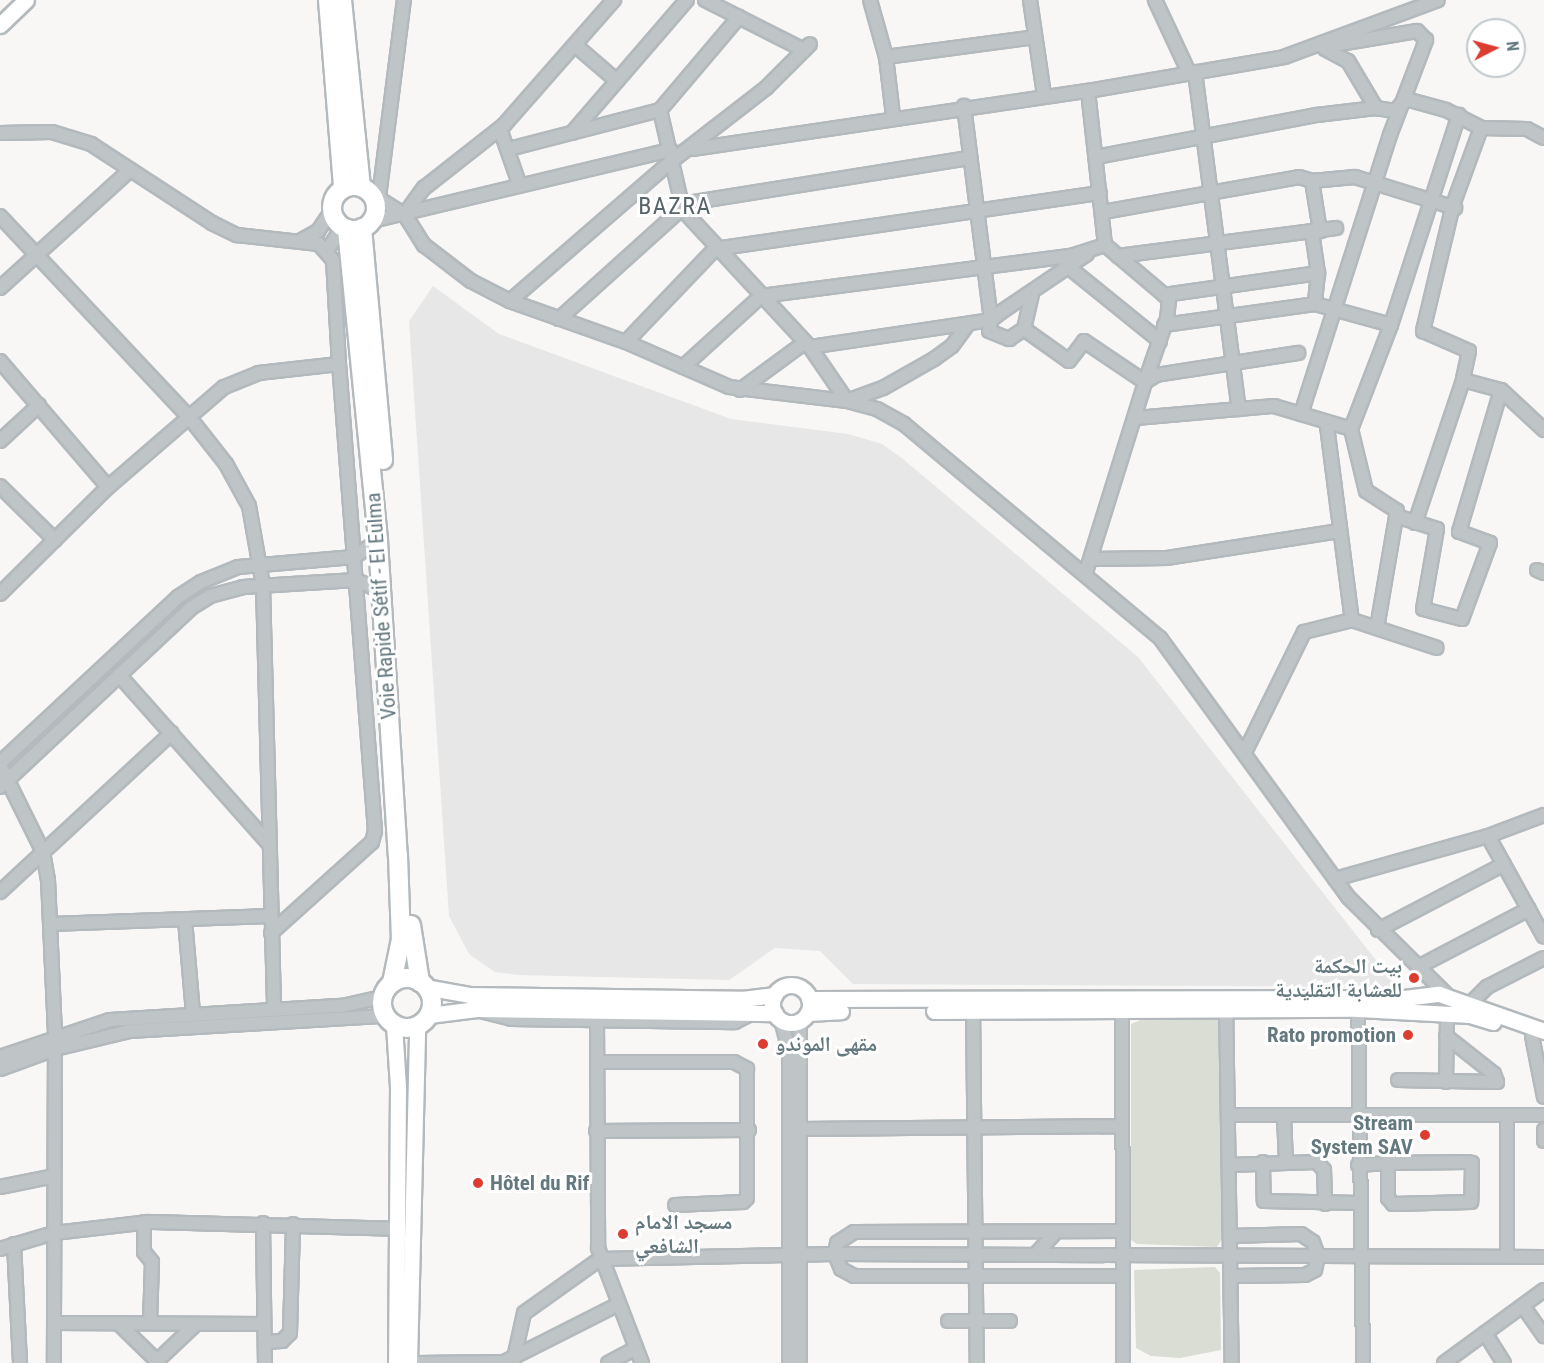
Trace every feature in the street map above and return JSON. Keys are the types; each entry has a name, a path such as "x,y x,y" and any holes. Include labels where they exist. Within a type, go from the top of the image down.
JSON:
{"highway":[{"path":"328,0 363,191 375,205 356,226 332,210 363,191"},
{"path":"342,0 363,191"},
{"name":"Voie Rapide Sétif - El Eulma","path":"356,226 401,911 401,939 388,1005"},
{"name":"Voie Rapide Sétif - El Eulma","path":"356,226 389,540 412,942 423,984 432,1000 423,1021"},
{"path":"423,984 406,978 388,1005 423,1021"}],"main road":[{"path":"5,21 26,0"},
{"path":"423,984 470,995 742,999 775,995 795,986 806,1011"},
{"path":"409,1363 423,1021 477,1009 756,1011 778,1017 806,1011 973,1005 1358,1003 1430,994 1447,995 1540,1037"},
{"path":"1428,1015 1430,994"},
{"path":"775,995 778,1017"},
{"path":"1447,995 1447,1016"},
{"path":"1358,1003 1447,1016 1479,1009"},
{"path":"388,1005 398,1229 396,1363"}],"street":[{"path":"404,0 363,191 406,213 424,245 471,281 510,301 626,342 740,390 847,401 877,409 904,424 1086,573 1160,639 1245,752 1335,879 1378,930 1447,995"},
{"path":"406,213 424,188 500,129 614,0"},
{"path":"572,133 687,0"},
{"path":"693,149 807,47 705,0"},
{"path":"870,0 886,57 893,116"},
{"path":"1030,0 1044,95"},
{"path":"1155,0 1192,73 1218,245 1239,409"},
{"path":"1309,50 1438,0"},
{"path":"509,149 660,110 739,17"},
{"path":"328,249 356,226 520,186 693,149 893,116 1088,91 1309,50 1424,34 1425,47 1374,182 1301,414"},
{"path":"886,57 1035,37"},
{"path":"575,45 617,81"},
{"path":"1309,50 1341,54 1376,108"},
{"path":"740,390 807,345 991,320 1099,247 1103,212 1088,91"},
{"path":"1096,157 1203,140 1317,115 1376,108 1395,111 1406,99"},
{"path":"1406,99 1459,115 1481,128 1527,129 1544,138"},
{"path":"964,106 991,320 989,331 1009,339 1024,329 1032,294"},
{"path":"660,110 683,210 716,249 807,345 847,401"},
{"path":"1377,628 1397,511 1366,491 1352,429 1391,325 1459,115"},
{"path":"1414,523 1463,380 1469,351 1424,331 1455,208 1481,128"},
{"path":"500,129 509,149 520,186"},
{"path":"0,133 52,132 91,144 237,235 319,244 328,249 333,260 375,831 372,842 271,933"},
{"path":"510,301 672,155"},
{"path":"559,319 698,199 970,158"},
{"path":"0,288 130,170"},
{"path":"1103,212 1209,194 1253,182 1299,177 1312,181 1355,177 1455,208"},
{"path":"1312,181 1318,273 1315,304"},
{"path":"626,342 716,249 976,207 1100,192"},
{"path":"287,242 306,240 332,210"},
{"path":"0,216 38,253 189,417 226,465 249,506 263,585 274,1010"},
{"path":"1119,256 1336,228"},
{"path":"683,367 761,296 1045,258 1099,247 1119,256 1164,295 1169,307 1086,573"},
{"path":"1045,258 1071,266 1160,341"},
{"path":"1164,295 1223,290 1318,273"},
{"path":"1164,325 1315,304 1335,307 1391,325"},
{"path":"847,401 883,388 934,359 952,346 968,324"},
{"path":"1024,329 1069,361 1084,341 1099,347 1145,382"},
{"path":"1145,382 1156,375 1298,352"},
{"path":"0,361 108,487"},
{"path":"0,594 108,487 224,387 259,373 339,364"},
{"path":"1463,380 1501,390 1544,430"},
{"path":"1459,532 1501,390"},
{"path":"0,441 39,405"},
{"path":"1136,418 1274,406 1301,414 1327,426 1352,429"},
{"path":"1327,426 1352,620"},
{"path":"0,486 55,540"},
{"path":"1396,516 1437,529 1459,532 1490,543 1462,619 1423,609 1437,529"},
{"path":"1091,559 1167,558 1340,531"},
{"path":"54,1363 55,1042 50,924 43,852 10,778 0,764 178,597 213,576 261,564 354,557 378,542"},
{"path":"0,787 200,602 231,589 263,585 356,580 381,591"},
{"path":"1245,752 1304,632 1352,620 1437,648"},
{"path":"119,675 268,843"},
{"path":"0,892 171,733"},
{"path":"1335,879 1488,836 1544,815"},
{"path":"1488,836 1544,937"},
{"path":"1378,930 1504,864"},
{"path":"1418,967 1529,909"},
{"path":"50,924 271,916"},
{"path":"185,920 193,1014"},
{"path":"1479,1009 1487,987 1544,958"},
{"path":"1358,1003 1363,1363"},
{"path":"1226,1004 1232,1363"},
{"path":"0,1069 55,1042 110,1020 388,1005"},
{"path":"0,1056 55,1042 102,1035 388,1005"},
{"path":"973,1005 978,1254 977,1363"},
{"path":"1122,1005 1123,1363"},
{"path":"477,1009 511,1019 735,1022 756,1011"},
{"path":"789,1363 806,1011"},
{"path":"1446,1082 1447,1016"},
{"path":"778,1017 789,1049 800,1363"},
{"path":"597,1020 596,1131 600,1259 642,1363"},
{"path":"1398,1080 1494,1084 1498,1080 1446,1036"},
{"path":"1540,1037 1544,1097"},
{"path":"597,1062 742,1065 747,1069 749,1130 747,1198 743,1202 675,1205"},
{"path":"1228,1115 1544,1115"},
{"path":"1507,1115 1507,1256"},
{"path":"1284,1116 1286,1161"},
{"path":"800,1129 1122,1126"},
{"path":"596,1131 749,1130"},
{"path":"1544,1130 1544,1141"},
{"path":"1229,1166 1286,1161 1322,1165 1325,1204"},
{"path":"1263,1162 1264,1201 1360,1203"},
{"path":"1359,1165 1388,1163 1472,1163 1471,1202 1393,1204 1388,1198 1388,1163"},
{"path":"0,1187 54,1176"},
{"path":"0,1249 54,1233 144,1222 263,1222 398,1229"},
{"path":"144,1222 144,1252 152,1262 150,1323"},
{"path":"263,1222 265,1363"},
{"path":"264,1342 282,1341 290,1333 293,1224"},
{"path":"1122,1231 854,1232 841,1239 835,1254 841,1269 854,1276 1123,1276"},
{"path":"1036,1254 1056,1232"},
{"path":"1230,1236 1301,1234 1313,1242 1318,1256 1315,1270 1305,1275 1232,1276"},
{"path":"14,1244 20,1363"},
{"path":"514,1360 524,1313 600,1259 795,1257 835,1254 1318,1256 1360,1253 1544,1257"},
{"path":"905,1276 924,1254"},
{"path":"1444,1363 1544,1290"},
{"path":"417,1363 514,1360 617,1305"},
{"path":"1523,1306 1544,1336"},
{"path":"948,1321 1010,1321"},
{"path":"54,1323 264,1324"},
{"path":"118,1323 157,1362 196,1324"},
{"path":"1485,1333 1504,1363"},
{"path":"608,1363 636,1348"}],"shaded area":[{"path":"433,286 499,334 731,419 848,434 882,444 903,459 1138,657 1397,987 853,984 820,951 775,948 729,980 519,975 495,972 469,954 449,916 409,321"},
{"path":"1217,1018 1225,1025 1225,1234 1217,1247 1137,1244 1131,1240 1131,1024 1143,1019"},
{"path":"1215,1267 1220,1273 1221,1350 1180,1358 1151,1356 1136,1348 1134,1270"}],"place":[{"name":"بيت الحكمة للعشابة التقليدية","path":"1414,978"},
{"name":"Rato promotion","path":"1408,1035"},
{"name":"مقهى الموندو","path":"763,1044"},
{"name":"Stream System SAV","path":"1425,1135"},
{"name":"Hôtel du Rif","path":"478,1183"},
{"name":"مسجد الامام الشافعي","path":"623,1234"}],"district":[{"name":"BAZRA","path":"675,207"}]}
